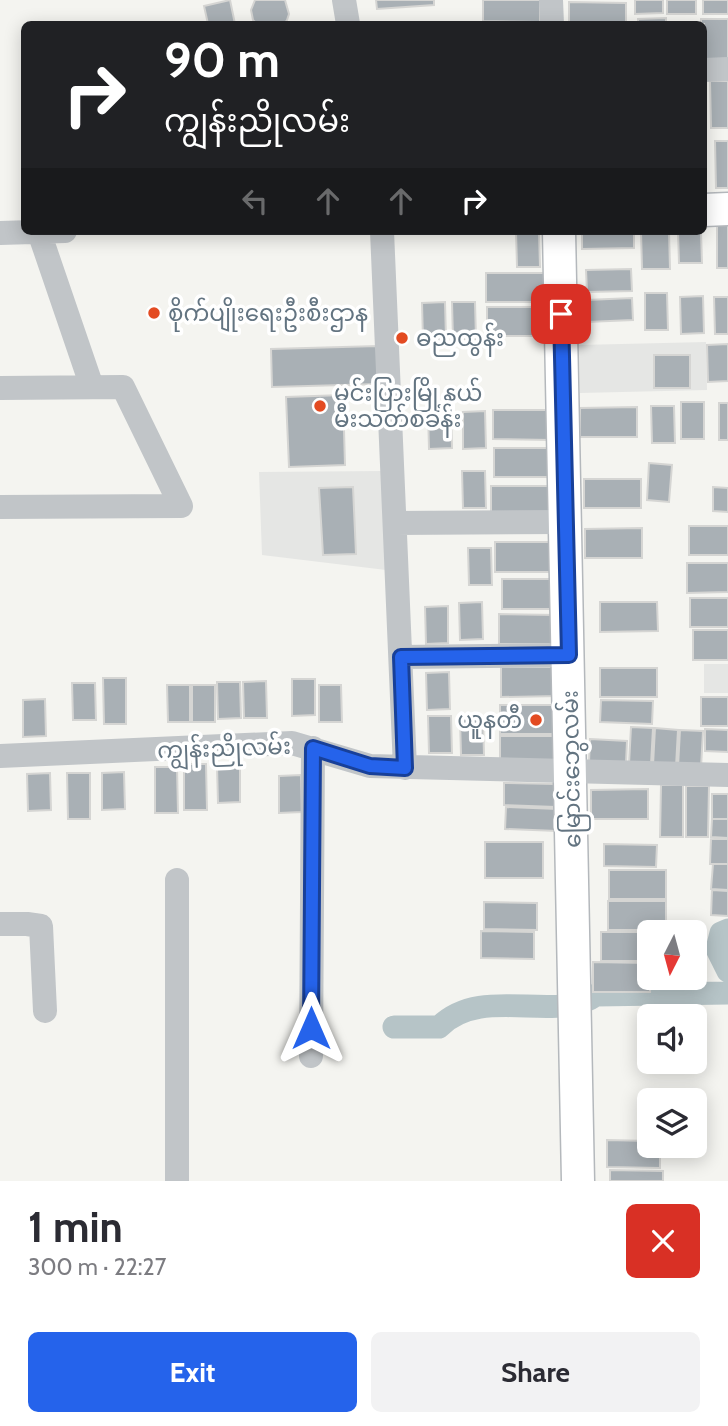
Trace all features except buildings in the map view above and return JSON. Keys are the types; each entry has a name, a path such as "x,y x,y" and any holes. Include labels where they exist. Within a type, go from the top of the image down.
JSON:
{"main road":[{"path":"707,210 728,209"},
{"name":"မြောင်းဘွေလမ်း","path":"559,235 578,1181"}],"street":[{"path":"344,0 348,21"},
{"path":"551,0 552,21"},
{"path":"707,70 728,69"},
{"path":"0,233 21,232"},
{"path":"40,235 92,387"},
{"path":"382,235 405,768"},
{"path":"0,388 123,387 181,506 0,507"},
{"path":"395,523 566,522"},
{"path":"401,657 569,655"},
{"name":"ကျွန်းညိုလမ်း","path":"0,756 292,743 370,766 728,775"},
{"path":"311,1056 313,748"},
{"path":"177,880 177,1181"},
{"path":"0,924 27,923 41,926 45,1011"}],"shaded area":[{"path":"706,342 707,390 580,393 579,345"},
{"path":"383,471 386,570 262,555 259,472"},
{"path":"704,664 728,664 728,693 704,693"}],"waterway":[{"path":"728,930 721,933 717,949 728,971"},
{"path":"394,1027 439,1027 456,1014 476,1008 560,1006 579,1003 596,995 728,993"}],"place":[{"name":"စိုက်ပျိုးရေးဦးစီးဌာန","path":"154,313"},
{"name":"ဓညထွန်း","path":"402,338"},
{"name":"မင်းပြားမြို့နယ် မီးသတ်စခန်း","path":"320,406"},
{"name":"ယူနတီ","path":"536,720"}],"route":[{"path":"311,1028 313,748 370,766 405,768 401,657 569,655 561,314"}]}
